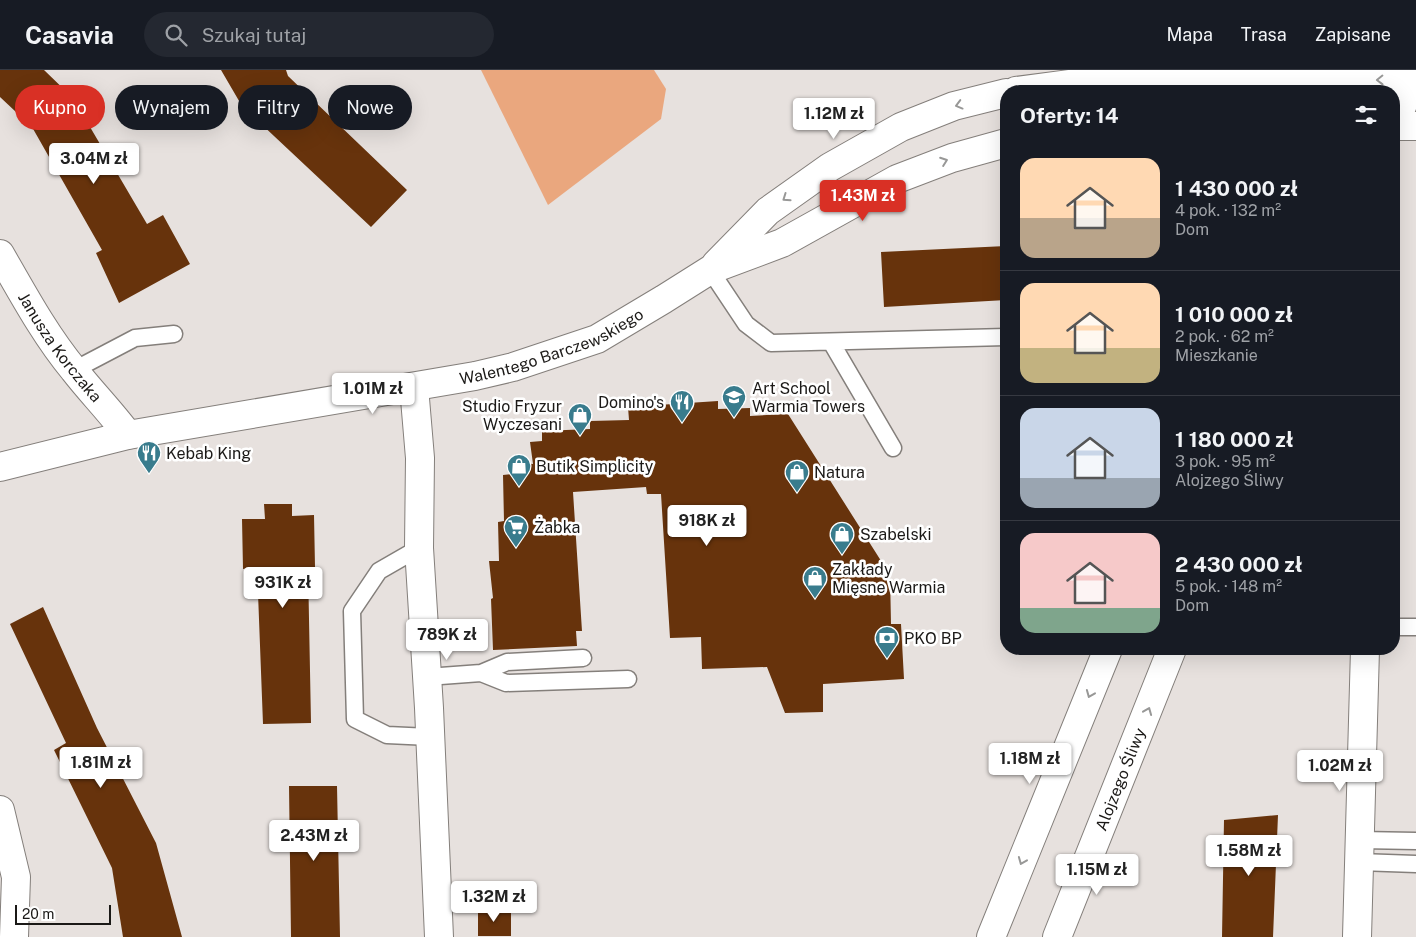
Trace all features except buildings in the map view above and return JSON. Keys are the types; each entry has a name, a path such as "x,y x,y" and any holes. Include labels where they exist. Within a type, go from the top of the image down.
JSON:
{"street":[{"path":"1005,70 1007,85"},
{"path":"1062,85 1274,84 1415,76 1400,112"},
{"name":"Walentego Barczewskiego","path":"710,270 768,211 830,167 901,127 954,106 1000,94"},
{"path":"1400,127 1416,126"},
{"name":"Walentego Barczewskiego","path":"0,467 128,434 414,387 513,367 597,339 710,270 782,243 897,179 952,158 1000,145"},
{"name":"Janusza Korczaka","path":"0,254 39,321 74,370 128,434"},
{"path":"414,387 420,458 419,548 439,937"},
{"path":"991,937 1106,655"},
{"name":"Alojzego Śliwy","path":"1057,937 1170,655"},
{"path":"1357,937 1365,655"},
{"path":"0,810 16,877 14,937"}],"lane":[{"path":"710,270 746,324 771,344 1000,337"},
{"path":"74,370 135,338 174,334"},
{"path":"831,342 894,448"},
{"path":"419,548 379,571 352,611 355,719 387,736 430,738"},
{"path":"1400,627 1416,627"},
{"path":"427,677 481,673 507,662 583,658"},
{"path":"481,673 506,683 628,679"},
{"path":"1360,851 1416,840"},
{"path":"1360,851 1416,864"}],"shaded area":[{"path":"481,70 654,70 666,89 661,119 548,205"}],"place":[{"name":"Art School Warmia Towers","path":"734,418"},
{"name":"Domino's","path":"682,423"},
{"name":"Studio Fryzur Wyczesani","path":"580,436"},
{"name":"Kebab King","path":"149,474"},
{"name":"Butik Simplicity","path":"519,487"},
{"name":"Natura","path":"797,493"},
{"name":"Żabka","path":"516,548"},
{"name":"Szabelski","path":"842,555"},
{"name":"Zakłady Mięsne Warmia","path":"815,599"},
{"name":"PKO BP","path":"887,659"}]}
